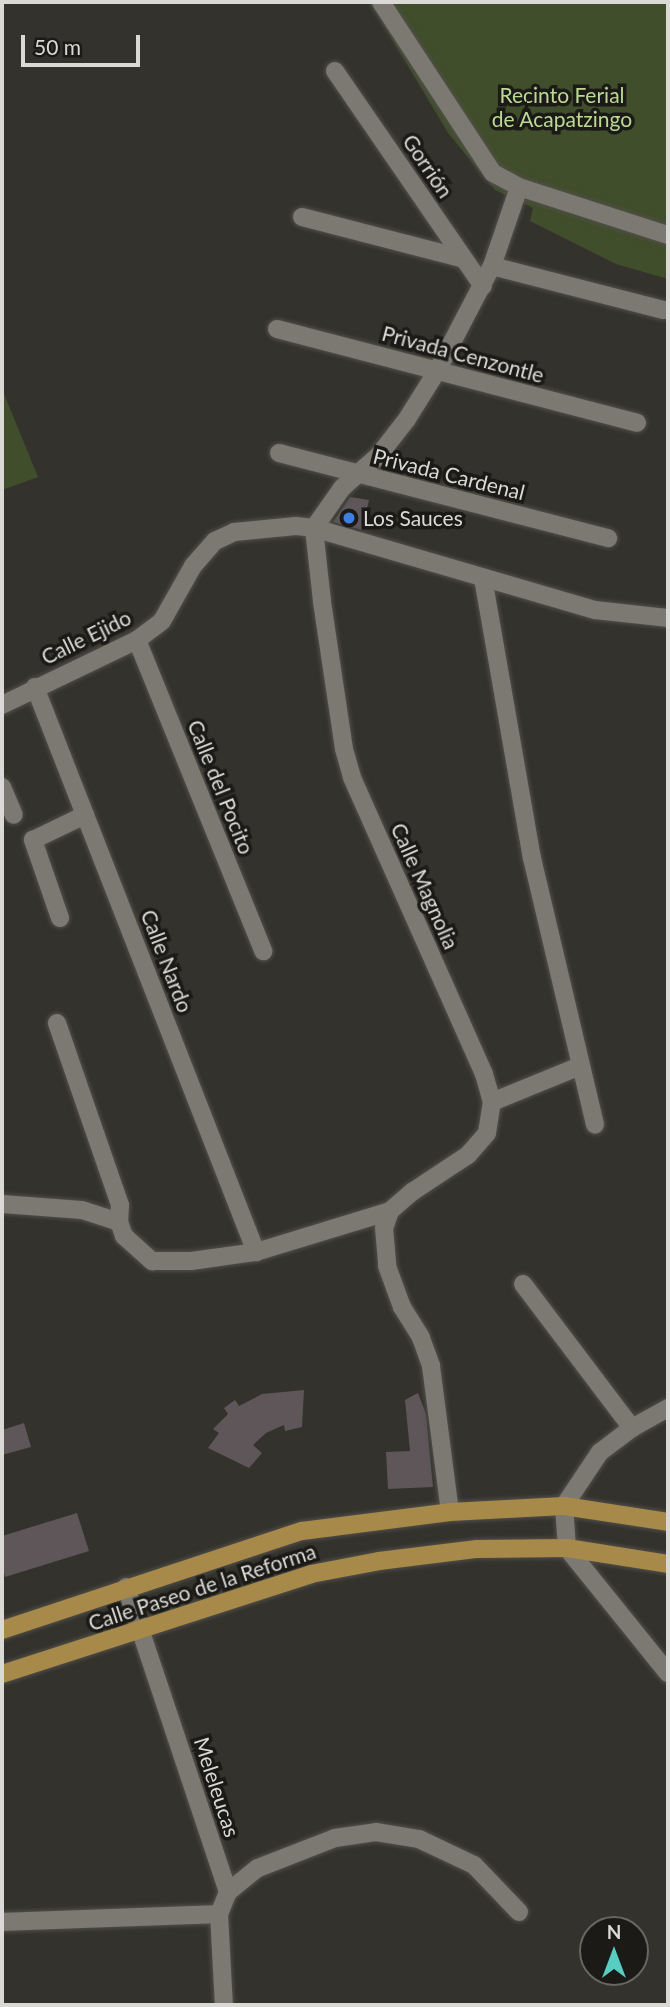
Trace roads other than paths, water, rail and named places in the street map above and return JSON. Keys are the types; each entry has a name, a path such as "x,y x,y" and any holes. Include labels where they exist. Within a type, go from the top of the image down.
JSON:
{"main road":[{"name":"Calle Paseo de la Reforma","path":"2,1630 302,1531 450,1512 564,1506 668,1522"},
{"name":"Calle Paseo de la Reforma","path":"2,1674 311,1574 379,1561 477,1549 567,1548 668,1564"}],"street":[{"path":"381,2 494,173 519,187 668,235"},
{"name":"Gorrión","path":"335,71 483,286"},
{"path":"314,528 342,488 379,455 437,371 492,266 519,187"},
{"path":"302,217 464,259"},
{"path":"492,266 663,310"},
{"name":"Privada Cenzontle","path":"277,329 637,423"},
{"name":"Privada Cardenal","path":"279,453 608,538"},
{"name":"Calle Ejido","path":"2,705 136,640 162,621 193,566 215,541 234,532 296,526 314,528 594,610 668,618"},
{"name":"Calle Magnolia","path":"314,528 330,662 344,749 352,777 484,1074 492,1102 487,1133 468,1155 412,1192 390,1211"},
{"path":"483,578 532,858 595,1125"},
{"name":"Calle del Pocito","path":"136,640 263,951"},
{"name":"Calle Nardo","path":"35,687 256,1252"},
{"path":"2,787 14,815"},
{"path":"60,918 33,840 85,815"},
{"path":"57,1023 117,1194 120,1205 119,1222 124,1236 152,1261 191,1261 256,1252 390,1211"},
{"path":"492,1102 580,1066"},
{"path":"2,1204 82,1210 119,1222"},
{"path":"390,1211 384,1228 387,1266 402,1307 421,1338 431,1366 450,1512"},
{"path":"523,1284 632,1428"},
{"path":"668,1408 632,1428 600,1452 564,1506 567,1548 668,1673"},
{"name":"Meleleucas","path":"126,1587 228,1892"},
{"path":"224,2005 219,1914 228,1892 258,1868 335,1838 376,1832 419,1839 474,1865 519,1912"},
{"path":"2,1922 219,1914"}],"place":[{"name":"Los Sauces","path":"349,518"}],"park label":[{"name":"Recinto Ferial de Acapatzingo","path":"562,107"}]}
